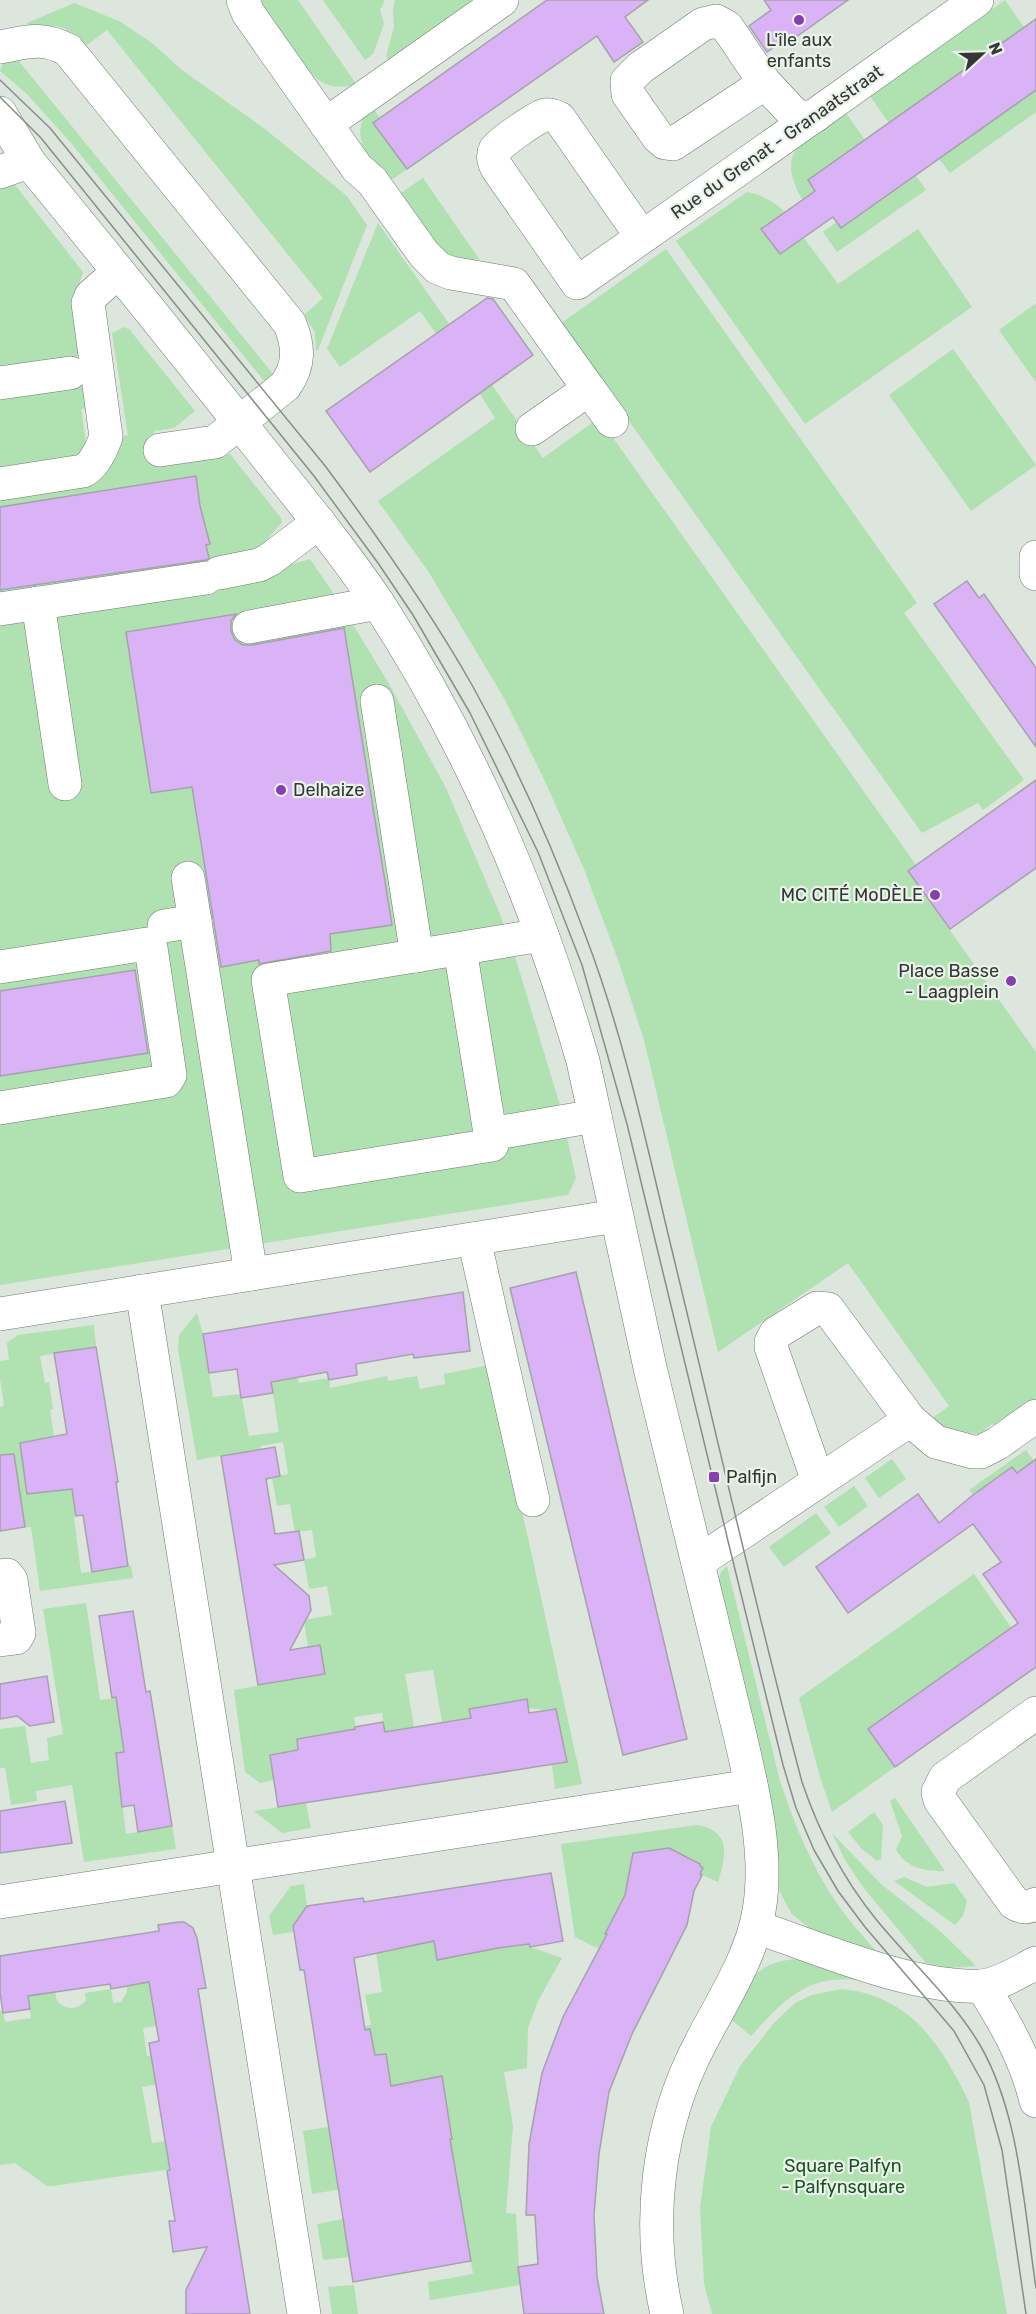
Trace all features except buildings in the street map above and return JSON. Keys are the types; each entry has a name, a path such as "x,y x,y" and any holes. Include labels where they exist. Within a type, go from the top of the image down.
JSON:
{"street":[{"path":"243,0 248,13 357,168 372,181 424,254 438,268 451,273 514,284 558,255 497,168 494,160 495,151 501,144 546,115 555,116 562,121 642,237"},
{"path":"326,124 502,0"},
{"name":"Rue du Grenat - Granaatstraat","path":"558,255 577,283 977,0"},
{"path":"0,47 36,40 52,42 68,50 290,324 297,340 298,353 292,377 276,394 223,437 209,444 160,450"},
{"path":"765,83 799,117 808,118 816,115"},
{"path":"0,113 15,167 118,272 319,522 378,603 433,698 481,791 542,935 572,1024 593,1108 651,1372 751,1786 761,1853 761,1895 756,1927 730,1987 687,2069 677,2094 664,2140 660,2170 657,2242 667,2314"},
{"path":"0,484 87,470 103,444 106,437 88,303 91,296 118,272"},
{"path":"514,284 612,421"},
{"path":"0,383 70,373"},
{"path":"532,429 589,389"},
{"path":"0,609 212,575 259,565 319,522"},
{"path":"1036,557 1036,574"},
{"path":"38,603 65,784"},
{"path":"249,627 378,603"},
{"path":"377,701 417,956"},
{"path":"188,878 179,924 204,1081 251,1274"},
{"path":"460,949 492,1145 300,1176 268,980 542,935"},
{"path":"0,967 147,944 151,948 170,1075 166,1081 0,1108"},
{"path":"488,1126 593,1108"},
{"path":"0,1314 616,1216"},
{"path":"474,1239 532,1500"},
{"path":"142,1291 304,2314"},
{"path":"818,1482 771,1347 776,1333 812,1310 823,1307 828,1309 910,1420 936,1442 981,1452 1036,1416"},
{"path":"698,1562 910,1420"},
{"path":"0,1576 7,1575 11,1580 19,1633 16,1638 0,1640"},
{"path":"1036,1713 945,1778 939,1792 940,1800 1014,1903 1020,1907 1036,1904"},
{"path":"0,1902 751,1786"},
{"path":"756,1927 891,1973 930,1982 982,1986 1036,1963"},
{"path":"982,1986 1012,2036 1025,2066 1036,2101"}],"green space":[{"path":"258,0 298,0 357,85 340,87 320,81 290,48"},
{"path":"323,0 384,0 380,9 384,24 373,54 365,60"},
{"path":"395,0 481,0 391,63 386,56 394,27"},
{"path":"1005,0 1024,27 889,123 870,96"},
{"path":"74,3 119,21 152,43 182,70 265,129 347,196 367,225 318,350 316,351 315,332 304,315 323,298 107,30 87,45 61,27 47,26 29,29 27,23"},
{"path":"18,60 273,374 265,382 71,143 27,94 0,71 3,63"},
{"path":"1036,90 1036,112 950,173 939,159"},
{"path":"369,102 380,118 374,123 407,169 386,184 362,146 361,126"},
{"path":"846,113 865,140 808,180 820,199 808,207 795,186 791,169 794,153 810,137"},
{"path":"916,176 926,190 837,252 823,232 837,222 842,228"},
{"path":"423,178 479,259 450,258 395,197"},
{"path":"12,181 83,272 78,288 90,408 81,409 86,442 128,435 112,333 124,327 129,329 195,411 174,428 154,431 159,464 230,454 282,522 255,554 247,577 310,559 388,682 446,788 511,943 559,1102 576,1178 568,1195 0,1285 0,186"},
{"path":"747,192 768,199 785,212 762,229 779,254 804,238 838,284 918,229 972,307 805,424 676,241"},
{"path":"378,223 450,325 437,335 420,311 340,367 327,349"},
{"path":"666,249 917,603 904,613 1024,780 983,810 978,803 922,833 560,324"},
{"path":"1036,303 1036,380 1035,381 999,330"},
{"path":"953,349 1036,465 971,511 889,395"},
{"path":"492,385 543,458 599,418 916,865 908,871 1036,1052 1036,1404 999,1431 993,1423 979,1434 938,1429 930,1420 949,1406 848,1263 718,1352 644,1040 618,960 584,869 544,779 504,698 428,571 378,501 495,418 480,394"},
{"path":"197,1313 203,1334 213,1397 241,1394 249,1436 279,1432 269,1370 295,1365 299,1383 329,1378 330,1388 387,1376 388,1381 417,1376 420,1389 445,1384 444,1374 490,1365 582,1784 555,1789 552,1765 567,1762 556,1709 528,1708 526,1699 470,1709 472,1728 444,1733 433,1670 405,1674 414,1727 402,1729 403,1734 386,1737 382,1713 354,1717 359,1750 327,1734 297,1739 298,1750 270,1755 274,1780 260,1783 245,1772 234,1690 324,1674 320,1646 308,1647 304,1620 332,1615 327,1586 309,1589 304,1560 316,1557 312,1530 295,1532 290,1504 277,1506 272,1477 288,1474 283,1442 261,1446 260,1449 197,1460 178,1350 179,1335"},
{"path":"94,1325 96,1347 40,1356 45,1383 49,1382 54,1436 64,1435 68,1462 68,1489 79,1488 74,1505 76,1516 74,1517 81,1573 131,1566 133,1578 40,1591 31,1527 25,1527 20,1493 0,1483 0,1407 4,1406 0,1361 9,1360 7,1343 18,1335"},
{"path":"1026,1450 1034,1461 1017,1473 1012,1467 973,1495 969,1490"},
{"path":"892,1459 906,1479 879,1498 865,1478"},
{"path":"854,1486 868,1506 839,1527 824,1507"},
{"path":"816,1513 831,1533 784,1567 769,1547"},
{"path":"727,1566 780,1781 792,1815 813,1863 830,1893 844,1914 876,1951 810,1929 791,1913 780,1892 768,1800 718,1583 721,1572"},
{"path":"974,1574 1036,1663 1036,1667 1018,1680 992,1641 868,1729 895,1767 832,1812 799,1698"},
{"path":"86,1603 100,1700 116,1698 124,1752 116,1753 126,1834 172,1826 176,1849 84,1862 72,1785 36,1791 37,1801 11,1805 5,1768 0,1768 0,1729 25,1726 31,1763 49,1760 47,1738 63,1734 43,1609"},
{"path":"895,1798 945,1871 918,1868 900,1856 896,1850 902,1836 890,1801"},
{"path":"306,1803 311,1828 282,1833 254,1811"},
{"path":"874,1812 883,1825 881,1859 877,1861 862,1849 848,1832"},
{"path":"697,1825 716,1833 724,1846 723,1863 718,1882 700,1874 703,1868 684,1855 661,1853 660,1849 633,1853 625,1895 599,1949 575,1937 561,1844"},
{"path":"832,1833 881,1884 940,1931 976,1966 948,1968 926,1963 863,1887 845,1860"},
{"path":"904,1877 927,1887 954,1883 967,1901 963,1916 955,1925 894,1881"},
{"path":"304,1884 307,1906 293,1926 293,1932 273,1935 269,1916 291,1886"},
{"path":"434,1941 438,1960 529,1944 530,1947 562,1958 538,2001 528,2028 527,2068 504,2072 513,2126 506,2213 516,2214 520,2285 430,2300 428,2282 473,2274 456,2170 312,2194 303,2131 329,2127 334,2158 452,2139 442,2077 391,2086 386,2054 375,2055 370,2029 357,2031 356,2027 371,2025 365,1995 382,1992 375,1946 403,1948"},
{"path":"800,1959 872,1982 851,1979 833,1980 803,1989 777,2008 751,2036 729,2018 741,1994 763,1969 785,1960"},
{"path":"163,1976 157,2026 143,2028 147,2056 159,2054 164,2083 142,2087 152,2143 175,2140 179,2168 47,2186 15,2163 0,2165 0,2011 3,2011 5,2022 31,2018 28,1990 54,1986 57,2001 68,2008 83,2003 86,2000 85,1993 111,1989 113,2003 121,2002 127,1992 127,1986"},
{"name":"Square Palfyn - Palfynsquare","path":"842,1989 866,1994 887,2002 905,2013 921,2027 947,2061 969,2102 1007,2314 712,2314 704,2283 700,2208 711,2127 740,2066 774,2023 795,2003 812,1995"},
{"path":"343,2219 349,2257 323,2260 317,2224"},
{"path":"354,2285 358,2314 332,2314 328,2287"}],"tram line":[{"path":"0,80 50,128 326,467 421,601 472,685 519,777 574,905 622,1048 750,1578 802,1782 824,1836 852,1886 888,1934 957,2011 980,2045 993,2072 1004,2101 1019,2163 1036,2288"},
{"path":"0,97 41,138 314,476 378,563 413,615 470,713 538,852 582,965 627,1124 783,1765 796,1808 814,1850 838,1891 865,1927 954,2031 984,2085 1002,2150 1026,2314"}],"place":[{"name":"L'île aux enfants","path":"799,20"},
{"name":"Delhaize","path":"281,790"},
{"name":"MC CITÉ MoDÈLE","path":"935,895"},
{"name":"Place Basse - Laagplein","path":"1011,981"},
{"name":"Palfijn","path":"714,1477"}]}
